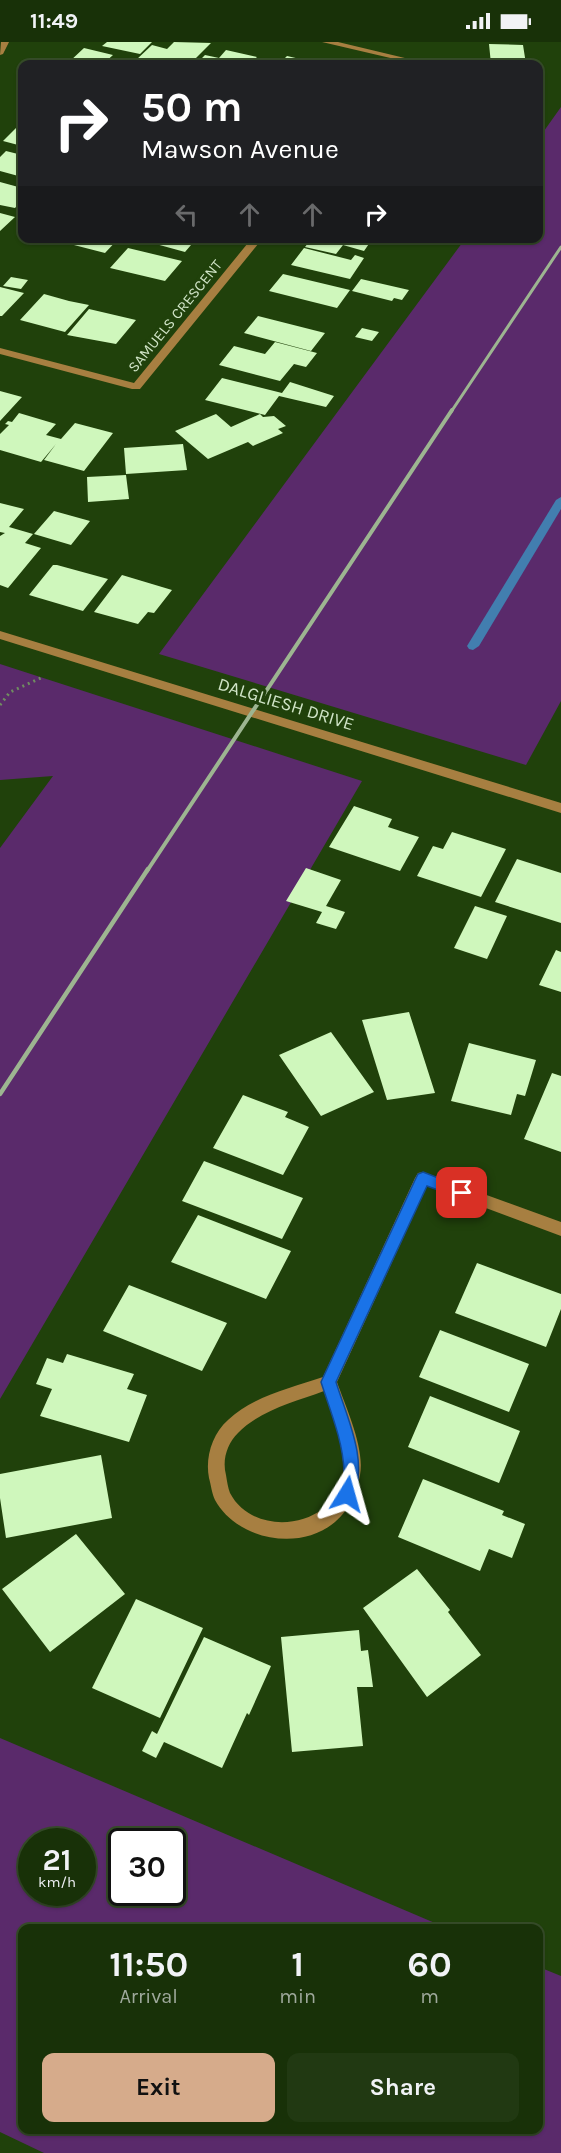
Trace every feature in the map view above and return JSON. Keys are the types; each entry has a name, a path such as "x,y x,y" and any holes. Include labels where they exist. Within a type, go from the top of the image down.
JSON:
{"street":[{"path":"0,52 5,42"},
{"path":"326,42 404,60"},
{"name":"SAMUELS CRESCENT","path":"0,351 136,387 254,243"},
{"name":"DALGLIESH DRIVE","path":"0,635 561,808"},
{"path":"329,1382 250,1413 233,1426 222,1442 216,1461 216,1481 223,1500 237,1515 255,1526 276,1532 298,1531 319,1524 335,1510 347,1494 352,1474 350,1454 329,1382 423,1178 561,1229"}],"path":[{"path":"0,705 10,692 40,680 60,654"}],"shaded area":[{"path":"561,107 561,701 526,765 159,654 462,243 543,243 543,132"},
{"path":"0,664 362,781 0,1399 0,848 53,776 0,780"},
{"path":"0,1738 437,1924 18,1924 18,2134 543,2134 543,1969 561,1976 561,2153 44,2153 0,2132"}],"building":[{"path":"107,42 152,42 140,54 102,46"},
{"path":"174,42 211,43 194,60 136,60 152,45 167,49"},
{"path":"489,44 523,45 525,60 491,60"},
{"path":"84,48 113,55 107,60 71,60"},
{"path":"226,50 257,57 254,60 200,60 205,55 219,58"},
{"path":"287,56 304,60 283,60"},
{"path":"18,126 18,145 3,141"},
{"path":"6,151 18,154 18,176 0,171 0,157"},
{"path":"0,182 18,187 18,205 15,208 0,205"},
{"path":"0,213 15,217 0,231"},
{"path":"76,243 114,243 105,253 74,245"},
{"path":"152,243 193,243 185,252"},
{"path":"308,243 370,243 364,251 343,245 336,254 305,247"},
{"path":"128,248 182,261 165,281 110,268"},
{"path":"304,248 351,260 355,255 364,258 350,279 291,265"},
{"path":"283,274 350,290 337,308 269,291"},
{"path":"11,277 28,280 21,289 3,286"},
{"path":"361,279 409,290 402,300 394,298 392,301 352,291"},
{"path":"0,287 24,293 2,316 0,316"},
{"path":"44,294 89,305 65,332 20,320"},
{"path":"89,309 136,320 116,344 67,335"},
{"path":"258,316 325,333 311,351 244,333"},
{"path":"362,328 379,332 372,341 355,337"},
{"path":"275,342 317,353 306,367 294,364 280,381 219,365 234,346 265,354"},
{"path":"222,378 282,393 290,382 334,396 326,407 279,396 265,415 205,400"},
{"path":"0,391 22,397 0,421"},
{"path":"19,413 56,424 46,435 61,439 75,423 113,433 84,471 44,460 56,444 41,462 0,450 0,434 9,425 5,424 8,421 12,422"},
{"path":"216,414 231,427 260,414 263,417 274,416 286,426 278,429 283,433 253,446 248,442 208,459 175,431"},
{"path":"183,444 187,470 126,474 124,448"},
{"path":"126,475 129,499 88,502 87,477"},
{"path":"0,503 24,509 9,527 33,534 25,543 41,548 8,588 0,585 0,536 5,533 0,532"},
{"path":"54,511 90,521 71,545 34,534"},
{"path":"53,565 108,579 83,611 29,595"},
{"path":"122,575 172,590 154,613 148,612 138,624 94,612"},
{"path":"354,806 392,819 388,827 419,837 400,871 329,847"},
{"path":"452,832 506,849 481,897 417,876 433,846 443,849"},
{"path":"517,859 561,873 561,923 495,902"},
{"path":"306,868 341,880 326,906 345,912 336,929 316,923 322,912 286,901"},
{"path":"475,906 507,916 487,959 454,948"},
{"path":"556,950 561,952 561,992 539,985"},
{"path":"409,1012 435,1093 387,1100 362,1020"},
{"path":"331,1032 374,1092 321,1116 279,1055"},
{"path":"469,1043 536,1060 525,1096 517,1094 511,1115 451,1101"},
{"path":"552,1073 561,1076 561,1152 524,1139"},
{"path":"243,1095 288,1112 285,1117 309,1127 283,1175 213,1148"},
{"path":"204,1161 303,1198 282,1239 182,1201"},
{"path":"198,1215 291,1251 266,1299 171,1262"},
{"path":"477,1263 561,1294 561,1309 546,1347 455,1313"},
{"path":"129,1285 227,1323 202,1371 103,1331"},
{"path":"440,1330 529,1364 509,1412 419,1377"},
{"path":"67,1354 134,1374 127,1389 147,1395 129,1442 40,1416 52,1389 36,1384 47,1358 63,1363"},
{"path":"430,1396 520,1431 499,1483 408,1447"},
{"path":"101,1455 112,1518 6,1538 0,1498 0,1474"},
{"path":"423,1479 504,1511 502,1515 525,1524 512,1558 489,1549 480,1571 398,1537"},
{"path":"76,1534 125,1594 50,1652 2,1589"},
{"path":"417,1569 450,1610 448,1612 481,1655 427,1697 363,1608"},
{"path":"136,1599 203,1628 160,1718 92,1688"},
{"path":"359,1630 361,1651 368,1650 373,1687 357,1687 363,1746 292,1752 281,1637"},
{"path":"204,1637 271,1666 222,1768 164,1742 156,1758 142,1751 152,1731 157,1734"}],"waterway":[{"path":"473,646 561,500"}],"railway":[{"path":"451,412 561,247"},
{"path":"147,871 452,410"},
{"path":"0,1094 148,869"}],"route":[{"path":"347,1494 352,1474 350,1454 329,1382 423,1178 462,1193"}]}
